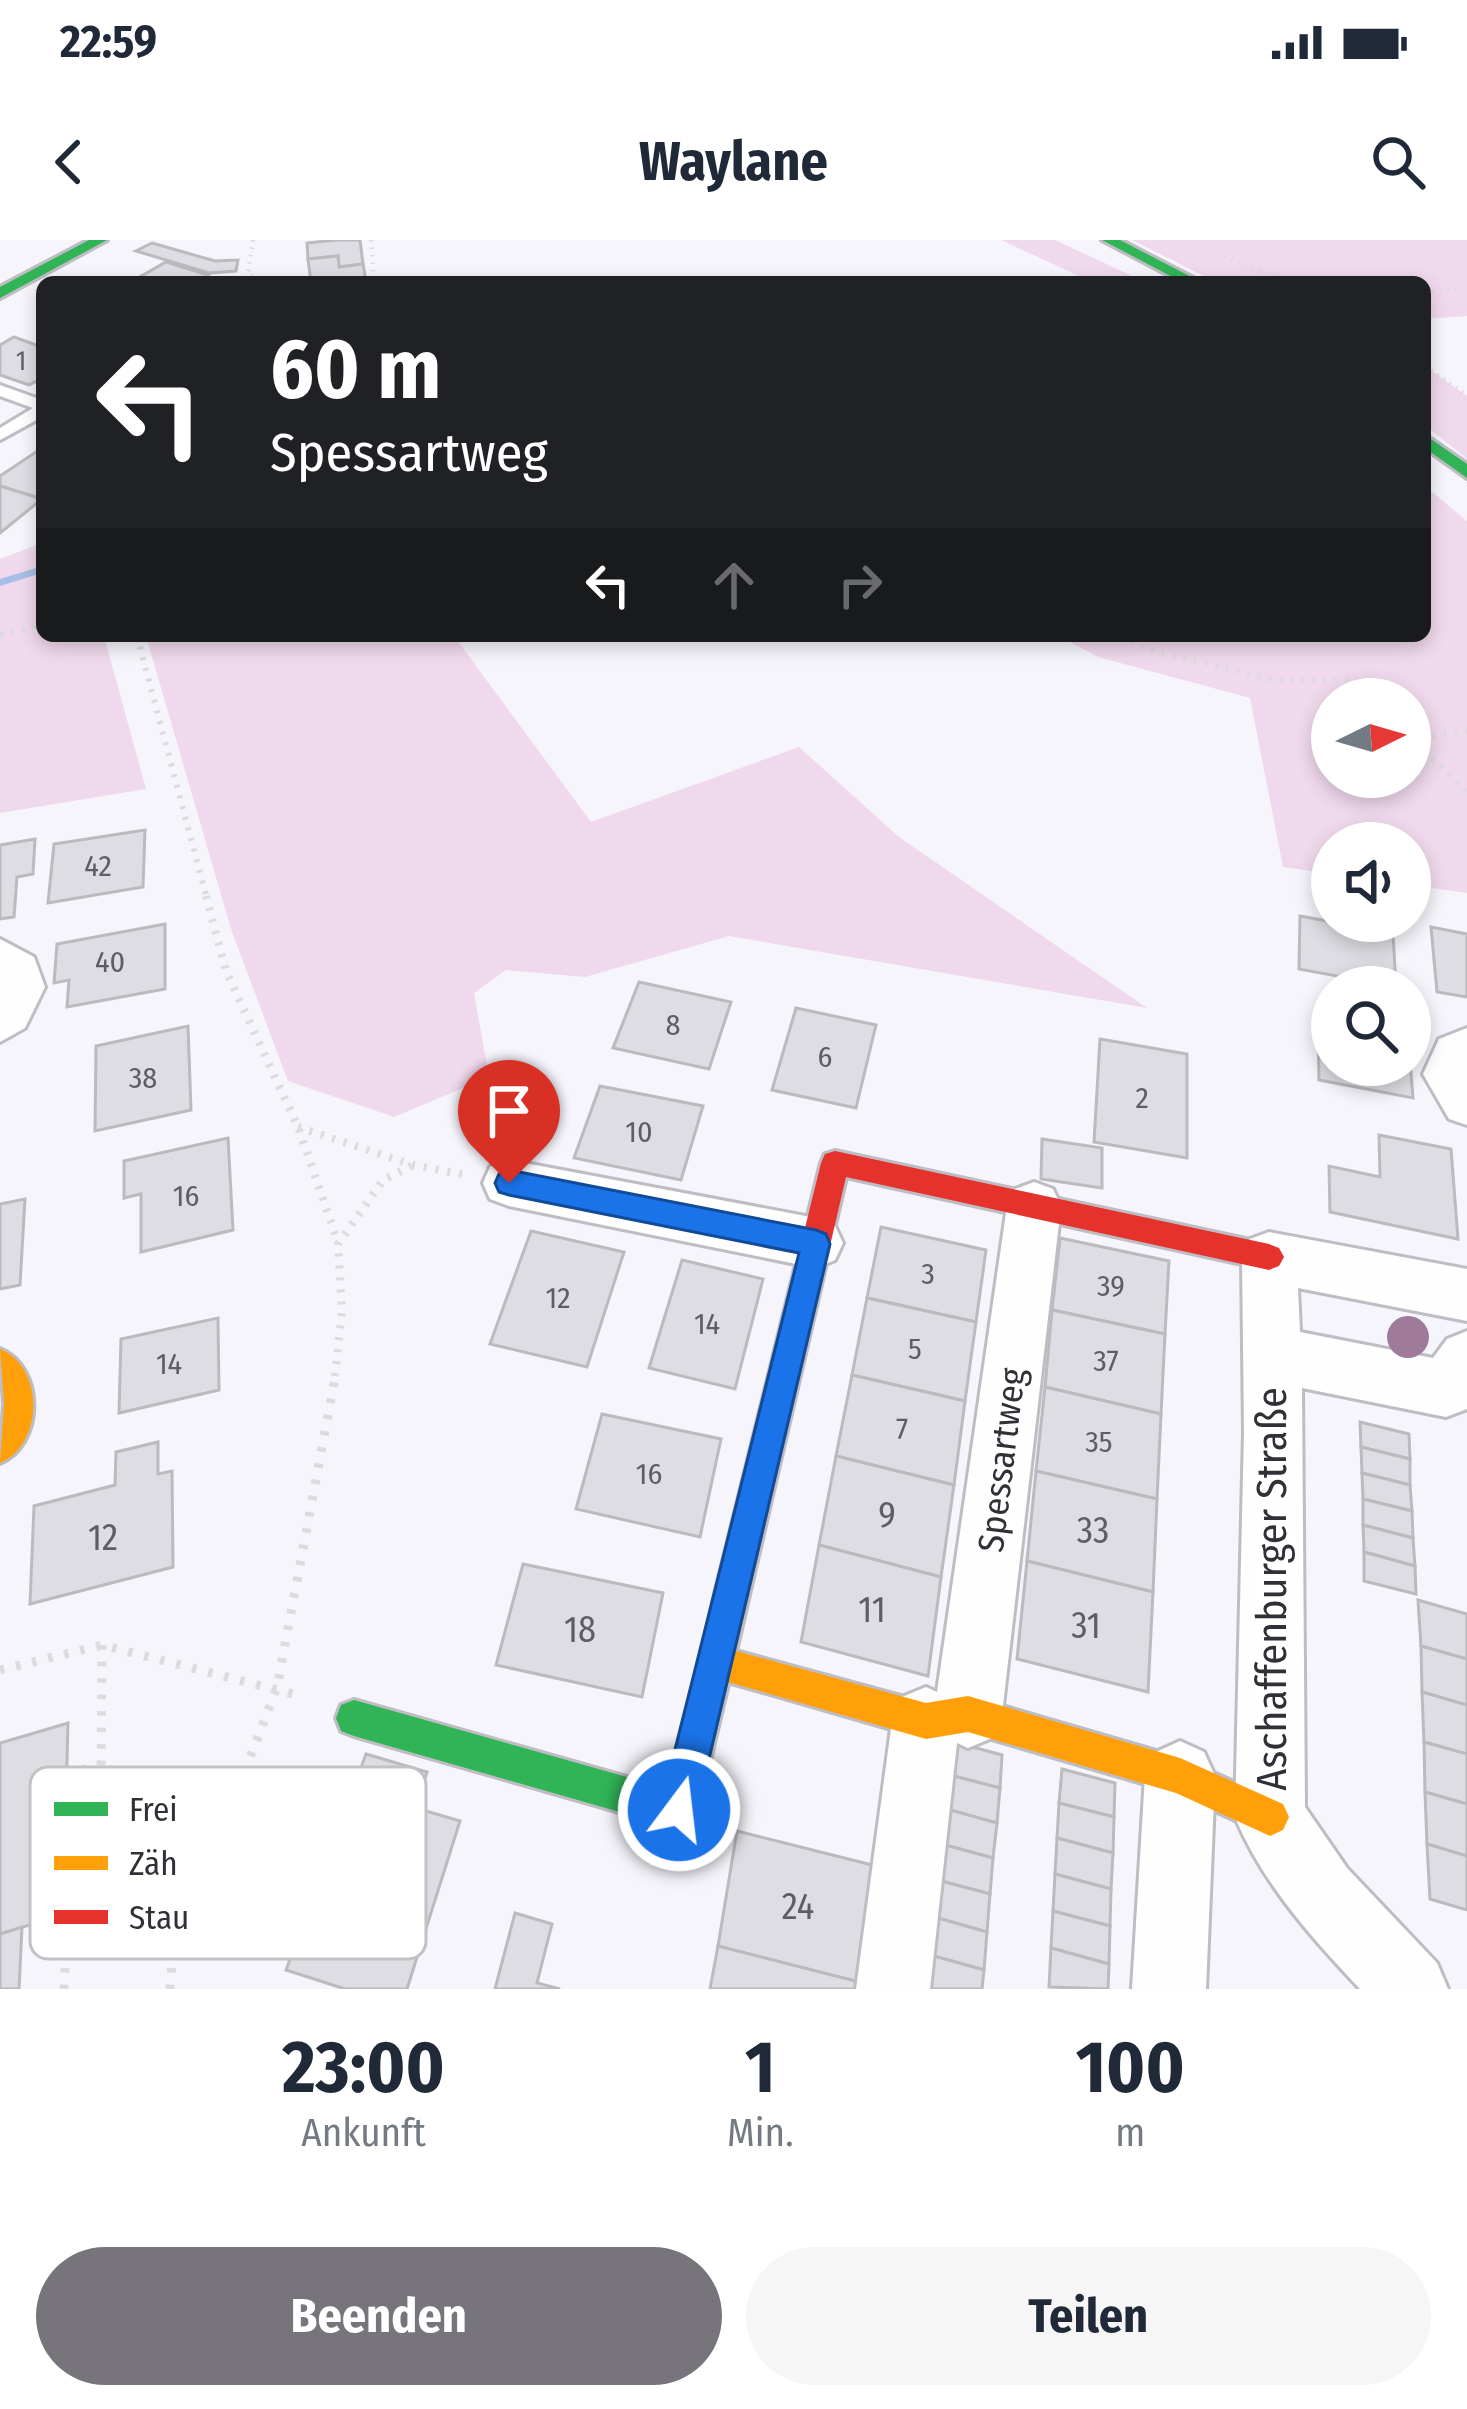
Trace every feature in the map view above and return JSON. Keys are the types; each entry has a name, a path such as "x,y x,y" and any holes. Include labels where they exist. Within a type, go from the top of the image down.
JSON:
{"street":[{"path":"0,293 100,240"},
{"path":"1108,240 1182,276"},
{"path":"1431,445 1467,473"},
{"path":"0,957 10,961 23,982 13,1010 0,1022"},
{"path":"1467,1048 1456,1053 1448,1074 1467,1104"},
{"path":"354,1718 679,1810 835,1163 1467,1295"},
{"path":"509,1183 816,1244"},
{"name":"Spessartweg","path":"893,1989 947,1718 1034,1206"},
{"name":"Aschaffenburger Straße","path":"1269,1257 1270,1817 1321,1894 1412,1989"},
{"name":"Aschaffenburger Straße","path":"1272,1354 1446,1389 1467,1359"},
{"path":"0,1364 18,1382 22,1398 18,1418 0,1447"},
{"path":"716,1664 1180,1777 1270,1817"},
{"path":"1169,1989 1180,1777"}],"lane":[{"path":"0,390 36,405"},
{"path":"0,435 36,412"}],"path":[{"path":"251,276 254,240"},
{"path":"371,240 374,276"},
{"path":"1216,254 1273,276"},
{"path":"1431,292 1467,287"},
{"path":"1431,370 1467,396"},
{"path":"0,635 36,626"},
{"path":"139,642 226,970 298,1127 338,1244 342,1311 333,1398 277,1687 246,1767"},
{"path":"1139,642 1217,668 1274,680 1311,680"},
{"path":"1431,735 1467,731"},
{"path":"1431,757 1464,791"},
{"path":"298,1127 412,1166 509,1183"},
{"path":"338,1244 383,1180 412,1166"},
{"path":"101,1767 102,1646"},
{"path":"0,1670 102,1646 277,1687 354,1718"},
{"path":"92,1767 101,1764"},
{"path":"64,1989 66,1959"},
{"path":"170,1989 173,1959"}],"shaded area":[{"path":"1001,240 1055,240 1132,276 1079,276"},
{"path":"1132,240 1467,240 1467,316 1431,319 1431,276 1204,276"},
{"path":"1431,370 1467,396 1467,459 1431,430"},
{"path":"1431,491 1467,521 1467,893 1431,888 1431,822 1311,822 1311,871 1283,867 1250,698 1098,657 1070,642 1431,642"},
{"path":"36,545 36,642 106,642 146,789 0,813 0,559"},
{"path":"148,642 458,642 591,822 799,747 899,837 1147,1008 729,936 585,977 506,970 474,993 489,1077 394,1117 288,1081 231,929"}],"building":[{"path":"360,240 363,264 339,267 338,256 308,259 307,243"},
{"path":"152,243 215,261 238,260 236,271 209,273 136,251"},
{"path":"338,256 339,267 363,264 365,276 310,276 308,259"},
{"path":"166,262 208,275 206,276 142,276"},
{"path":"14,337 36,345 36,381 29,385 0,375 0,345"},
{"path":"36,452 36,497 0,486 0,476"},
{"path":"0,486 36,497 36,504 0,533"},
{"path":"145,830 143,887 48,903 54,844"},
{"path":"35,839 33,874 17,877 14,917 0,919 0,845"},
{"path":"1300,916 1311,918 1311,942 1394,942 1395,966 1299,969"},
{"path":"165,924 165,989 67,1007 69,980 54,983 57,944"},
{"path":"1431,927 1467,934 1467,997 1437,992"},
{"path":"639,982 731,1002 709,1069 613,1048"},
{"path":"796,1008 876,1025 856,1108 772,1090"},
{"path":"188,1026 191,1110 95,1131 96,1046"},
{"path":"1100,1039 1187,1054 1187,1158 1094,1142"},
{"path":"600,1086 703,1106 681,1180 574,1158"},
{"path":"1350,1086 1412,1086 1413,1098"},
{"path":"1379,1135 1451,1149 1458,1239 1330,1212 1329,1166 1380,1177"},
{"path":"228,1138 233,1230 141,1252 141,1194 124,1198 124,1161"},
{"path":"1042,1139 1102,1148 1102,1188 1041,1179"},
{"path":"25,1199 20,1285 0,1289 0,1204"},
{"path":"881,1227 986,1250 976,1322 867,1298"},
{"path":"531,1231 624,1252 587,1367 490,1344"},
{"path":"1060,1238 1169,1261 1165,1334 1052,1310"},
{"path":"682,1260 763,1279 735,1389 649,1368"},
{"path":"867,1298 976,1322 965,1401 852,1375"},
{"path":"1052,1310 1165,1334 1161,1414 1045,1387"},
{"path":"218,1318 219,1390 119,1413 121,1339"},
{"path":"852,1375 965,1401 954,1485 836,1456"},
{"path":"1045,1387 1161,1414 1157,1499 1036,1471"},
{"path":"602,1414 721,1439 700,1537 576,1509"},
{"path":"1360,1422 1409,1434 1410,1459 1361,1447"},
{"path":"158,1442 158,1474 172,1471 173,1567 30,1604 34,1506 115,1485 116,1452"},
{"path":"1361,1447 1410,1459 1410,1485 1362,1473"},
{"path":"836,1456 954,1485 941,1577 819,1545"},
{"path":"1036,1471 1157,1499 1153,1592 1027,1561"},
{"path":"1362,1473 1410,1485 1412,1511 1363,1499"},
{"path":"1363,1499 1412,1511 1413,1538 1363,1525"},
{"path":"1363,1525 1413,1538 1415,1566 1364,1552"},
{"path":"819,1545 941,1577 928,1676 801,1642"},
{"path":"1364,1552 1415,1566 1416,1594 1364,1581"},
{"path":"1027,1561 1153,1592 1148,1692 1017,1659"},
{"path":"523,1564 663,1593 642,1697 496,1665"},
{"path":"1418,1600 1467,1614 1467,1659 1421,1646"},
{"path":"1421,1646 1467,1659 1467,1705 1422,1692"},
{"path":"1422,1692 1467,1705 1467,1754 1424,1742"},
{"path":"68,1723 67,1767 30,1767 30,1925 0,1934 0,1743"},
{"path":"950,1741 1002,1755 1000,1788 946,1774"},
{"path":"1424,1742 1467,1754 1467,1804 1425,1792"},
{"path":"366,1754 410,1767 361,1767"},
{"path":"1062,1769 1115,1783 1114,1817 1059,1803"},
{"path":"946,1774 1000,1788 997,1823 943,1808"},
{"path":"1425,1792 1467,1804 1467,1856 1427,1844"},
{"path":"1059,1803 1114,1817 1113,1853 1057,1838"},
{"path":"943,1808 997,1823 993,1858 938,1843"},
{"path":"426,1811 460,1821 426,1929"},
{"path":"737,1831 876,1866 863,1983 718,1946"},
{"path":"1057,1838 1113,1853 1111,1889 1055,1874"},
{"path":"938,1843 993,1858 990,1894 934,1879"},
{"path":"1427,1844 1467,1856 1467,1910 1430,1899"},
{"path":"1055,1874 1111,1889 1110,1926 1053,1911"},
{"path":"934,1879 990,1894 987,1932 931,1916"},
{"path":"1053,1911 1110,1926 1109,1964 1051,1948"},
{"path":"515,1913 552,1924 537,1983 560,1989 495,1989"},
{"path":"931,1916 987,1932 984,1970 927,1954"},
{"path":"22,1927 19,1989 0,1989 0,1934"},
{"path":"718,1946 863,1983 862,1989 710,1989"},
{"path":"1051,1948 1109,1964 1108,1989 1049,1987"},
{"path":"927,1954 984,1970 982,1989 923,1989"},
{"path":"290,1959 416,1959 407,1989 345,1989 286,1970"}],"waterway":[{"path":"0,583 36,571"}],"traffic: fast":[{"path":"0,293 100,240"},
{"path":"1109,240 1182,276"},
{"path":"1431,445 1467,473"},
{"path":"354,1718 679,1810 716,1663"}],"traffic: slow":[{"path":"0,1364 19,1393 17,1415 0,1447"},
{"path":"734,1586 716,1663 926,1721 968,1714 1180,1776 1270,1817"}],"traffic: jam":[{"path":"734,1586 835,1163 1269,1257"}],"route":[{"path":"509,1183 816,1244 679,1810"}]}
